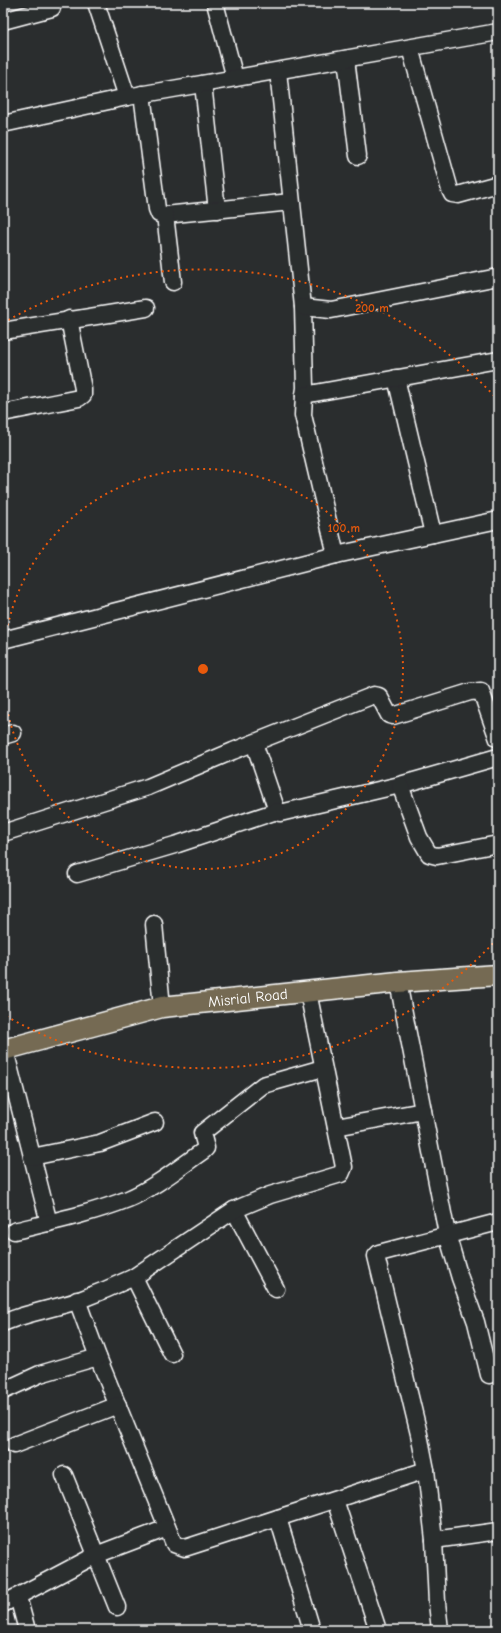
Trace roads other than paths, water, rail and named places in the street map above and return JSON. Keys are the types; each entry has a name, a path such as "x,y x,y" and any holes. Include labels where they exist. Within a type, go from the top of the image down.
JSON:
{"main road":[{"name":"Misrial Road","path":"4,1050 162,1007 398,982 498,975"}],"street":[{"path":"96,3 134,95 157,209 160,214 165,215 292,202"},
{"path":"216,3 235,78"},
{"path":"3,21 17,10 52,8"},
{"path":"3,124 134,95 498,32"},
{"path":"410,48 452,194 458,195 498,184"},
{"path":"346,59 358,156"},
{"path":"278,71 303,307 306,388 304,395 303,415 336,555"},
{"path":"203,84 218,210"},
{"path":"165,215 173,282"},
{"path":"303,307 331,310 498,277"},
{"path":"3,331 68,319 146,308"},
{"path":"3,413 79,398 83,395 68,319"},
{"path":"304,395 498,360"},
{"path":"396,378 432,534"},
{"path":"3,640 336,555 498,520"},
{"path":"3,833 148,787 374,695 379,696 389,715 394,716 470,692 482,692 498,739"},
{"path":"254,743 277,811"},
{"path":"77,874 277,811 283,813 400,785 498,757"},
{"path":"400,785 419,837 429,854 437,856 498,844"},
{"path":"154,924 162,1007"},
{"path":"398,982 447,1234 460,1278 476,1322 489,1375"},
{"path":"3,1323 77,1300 116,1285 134,1277 234,1210 270,1196 341,1174 344,1168 308,992"},
{"path":"4,1050 49,1223"},
{"path":"14,1231 49,1223 129,1198 159,1181 203,1151 206,1148 206,1144 202,1133 263,1085 323,1068"},
{"path":"336,1127 423,1111"},
{"path":"32,1157 100,1143 155,1122"},
{"path":"234,1210 276,1289"},
{"path":"440,1630 434,1540 426,1470 420,1434 376,1256 379,1253 447,1234 498,1222"},
{"path":"134,1277 172,1354"},
{"path":"77,1300 174,1544 185,1548 426,1470"},
{"path":"3,1391 40,1374 98,1356"},
{"path":"14,1445 118,1405"},
{"path":"64,1475 117,1606"},
{"path":"335,1500 378,1630"},
{"path":"278,1518 312,1630"},
{"path":"3,1604 96,1555 167,1528"},
{"path":"434,1540 498,1531"},
{"path":"18,1597 27,1630"}]}
